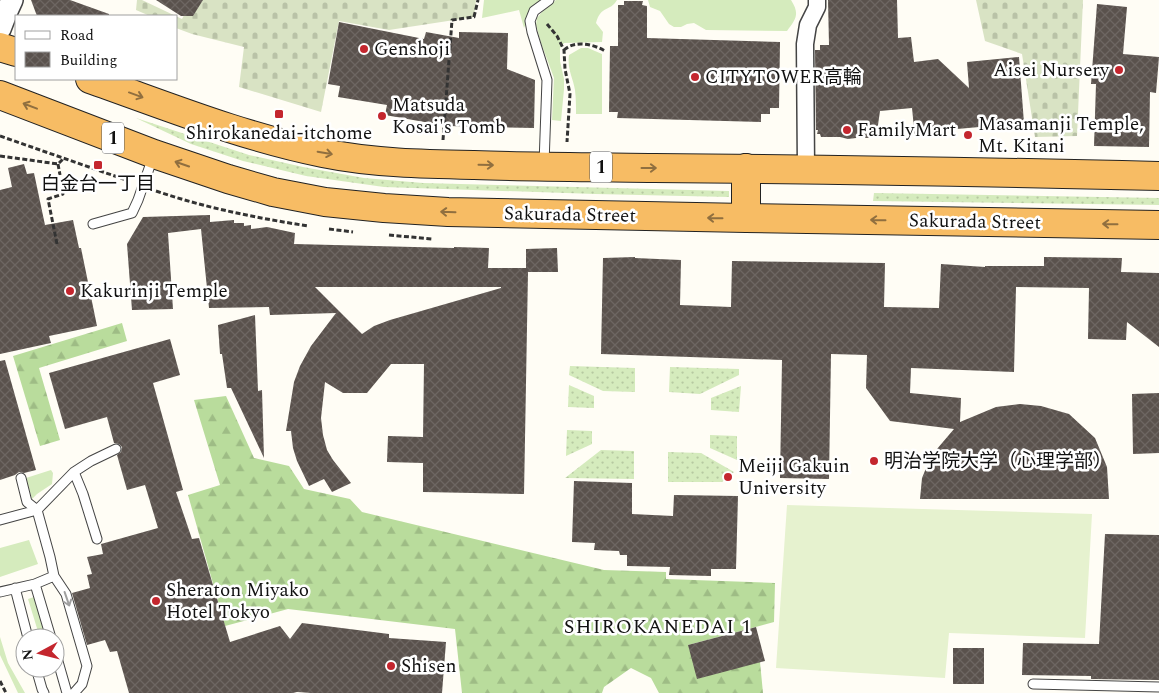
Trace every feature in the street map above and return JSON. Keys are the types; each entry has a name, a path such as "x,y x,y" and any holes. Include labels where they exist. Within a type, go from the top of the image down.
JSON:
{"highway":[{"path":"0,47 15,52"},
{"name":"1","path":"93,80 279,143 325,154 384,161 544,167 746,168 1159,176"},
{"name":"Sakurada Street","path":"0,94 154,154 228,179 273,192 325,202 448,212 1159,225"},
{"path":"746,168 746,218"}],"street":[{"path":"0,28 12,0"},
{"path":"806,169 805,44 808,25 818,7 817,0"}],"lane":[{"path":"544,167 547,80 530,21 534,11 549,0"},
{"path":"93,224 132,213 154,154"},
{"path":"0,520 37,510 74,472 116,449"},
{"path":"74,472 97,539"},
{"path":"20,478 27,502 37,510 54,576 66,594 87,666 82,684 74,693"},
{"path":"0,592 35,584 54,576"},
{"path":"35,584 48,628"},
{"path":"15,588 25,628"},
{"path":"39,678 44,693"},
{"path":"63,678 67,693"},
{"path":"1033,684 1159,687"}],"path":[{"path":"443,141 452,20 474,17 478,0"},
{"path":"564,50 569,46 589,44 605,51"},
{"path":"0,156 58,164"},
{"path":"58,164 64,158"},
{"path":"58,164 60,174"},
{"path":"57,244 48,199 63,194 62,187"},
{"path":"0,681 6,693"}],"green space":[{"path":"137,0 142,0 174,15 148,15 136,10"},
{"path":"192,0 476,0 474,17 389,30 339,21 321,112 239,87 244,47 178,29 178,17 182,19"},
{"path":"484,0 541,0 530,11 524,28 519,10 482,18"},
{"path":"556,0 617,0 600,13 598,17 596,23 603,32 602,42 564,43 560,48 560,61 564,79 561,121 552,120 554,78 536,25 537,18"},
{"path":"648,0 791,0 796,16 787,31 706,30 694,23 674,27 669,24 660,11 650,7"},
{"path":"976,0 1083,0 1077,136 1035,137 1022,54 985,41"},
{"path":"581,48 588,48 602,54 602,114 576,114 575,90 569,69 569,55"},
{"path":"136,118 249,155 364,178 423,183 729,191 729,197 384,187 306,176 243,161 191,144"},
{"path":"874,193 1159,198 1159,205 873,201"},
{"path":"122,323 127,341 39,368 60,440 40,446 13,356"},
{"path":"570,366 635,368 635,392 603,391 569,375"},
{"path":"670,367 739,369 739,375 700,394 669,392"},
{"path":"569,385 594,396 594,408 568,407"},
{"path":"741,386 739,412 711,410 711,398"},
{"path":"226,396 254,458 289,466 304,489 350,499 362,512 604,570 666,572 666,579 775,583 774,622 688,645 760,662 763,693 659,693 651,678 631,668 604,687 602,693 462,693 455,629 288,609 225,626 188,495 220,485 194,400"},
{"path":"567,430 592,431 592,444 566,456"},
{"path":"710,435 737,436 737,460 710,448"},
{"path":"601,450 634,451 634,479 565,478"},
{"path":"668,452 701,453 734,472 722,482 668,482"},
{"path":"51,470 53,473 52,484 32,499 26,478"},
{"path":"787,505 1092,514 1085,638 949,633 945,678 776,668"},
{"path":"29,540 38,564 0,577 0,548"},
{"path":"34,597 43,628 37,628 28,599"},
{"path":"0,637 8,663 25,693 18,693 0,655"}],"building":[{"path":"31,0 70,0 109,14 109,15 37,15"},
{"path":"156,0 203,0 193,16 181,16"},
{"path":"828,0 897,0 898,38 911,37 914,62 938,59 969,88 967,62 1019,57 1024,123 946,130 946,135 915,138 912,108 880,111 877,132 870,135 870,138 821,137 820,134 817,134 818,130 816,130 815,50 820,50 820,45 829,45"},
{"name":"CITYTOWER高輪","path":"624,1 643,1 642,5 647,6 647,38 780,42 779,108 770,108 770,114 761,114 761,122 617,118 618,112 609,112 610,46 618,46 618,5 624,5"},
{"path":"1097,4 1127,7 1123,54 1159,57 1156,93 1150,92 1149,147 1094,146 1096,84 1091,84"},
{"path":"339,22 424,39 426,32 459,38 459,32 508,33 507,69 535,80 534,128 447,126 385,115 387,105 338,97 340,86 328,84"},
{"path":"24,164 27,174 34,173 45,225 73,220 79,248 81,248 97,326 49,336 51,343 0,354 0,190 12,187 8,168"},
{"path":"210,215 210,222 234,220 234,223 244,223 244,226 251,225 251,229 267,227 295,233 294,244 489,248 488,268 526,268 526,249 557,248 558,272 528,272 524,494 423,492 423,463 387,462 388,436 423,437 424,364 391,364 367,393 343,393 325,382 321,418 323,435 327,450 351,483 332,492 324,479 309,486 297,461 291,431 286,431 294,382 300,366 311,346 336,313 270,315 269,307 209,308 201,229 168,233 173,309 132,310 127,244 143,217","holes":["315,287 501,287 390,320 374,326 362,334"]},
{"path":"635,257 681,260 680,305 731,307 732,261 885,263 884,307 939,308 941,264 985,267 1044,266 1044,257 1122,258 1121,272 1159,273 1159,347 1127,322 1126,340 1088,339 1089,288 1016,287 1014,372 911,368 910,393 961,398 960,422 996,407 1020,404 1041,406 1069,414 1095,438 1107,467 1109,499 920,499 922,478 931,456 954,429 890,421 866,388 867,355 831,354 829,479 780,478 782,360 601,354 603,258"},
{"path":"255,315 258,391 262,390 264,458 231,388 227,388 222,354 220,354 218,325"},
{"name":"Sheraton Miyako Hotel Tokyo","path":"170,339 180,375 153,383 183,490 176,492 192,539 199,538 230,642 280,626 290,639 302,623 389,634 389,638 446,642 442,693 129,693 117,651 110,652 105,640 87,645 72,593 90,588 87,575 92,574 87,557 103,554 101,544 158,528 145,485 127,490 117,455 121,452 122,447 114,443 107,417 65,429 49,373"},
{"path":"5,360 36,470 24,473 19,472 0,480 0,361"},
{"path":"1159,393 1159,453 1133,454 1132,394"},
{"path":"574,481 632,483 632,514 673,516 674,495 738,496 736,569 711,569 711,576 669,575 670,567 627,566 627,555 620,555 619,551 594,550 595,543 572,542"},
{"path":"1105,534 1159,535 1159,680 1091,679 1091,676 1022,675 1023,643 1099,644"},
{"path":"756,627 765,661 697,679 688,645"},
{"path":"953,648 984,648 984,684 953,684"}],"place":[{"name":"Genshoji","path":"364,49"},
{"name":"Aisei Nursery","path":"1119,70"},
{"name":"CITYTOWER高輪","path":"695,77"},
{"name":"Shirokanedai-itchome","path":"279,114"},
{"name":"Matsuda Kosai's Tomb","path":"382,116"},
{"name":"FamilyMart","path":"847,130"},
{"name":"Masamanji Temple, Mt. Kitani","path":"968,135"},
{"name":"白金台一丁目","path":"98,165"},
{"name":"Kakurinji Temple","path":"70,291"},
{"name":"明治学院大学（心理学部）","path":"874,461"},
{"name":"Meiji Gakuin University","path":"728,477"},
{"name":"Sheraton Miyako Hotel Tokyo","path":"156,601"},
{"name":"Shisen","path":"391,666"}],"district":[{"name":"SHIROKANEDAI 1","path":"658,627"}]}
